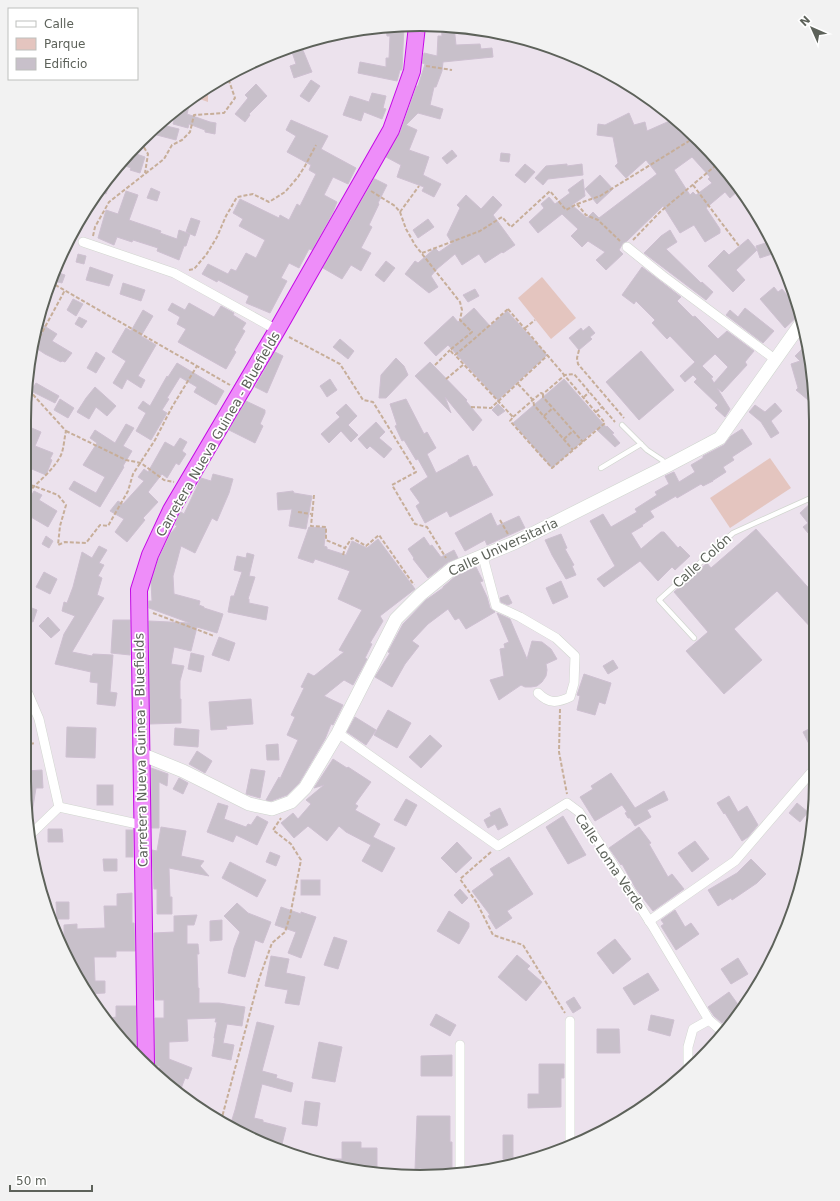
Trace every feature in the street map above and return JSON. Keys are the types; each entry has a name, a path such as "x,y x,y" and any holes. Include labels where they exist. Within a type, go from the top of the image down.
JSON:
{"highway":[{"name":"Carretera Nueva Guinea - Bluefields","path":"146,1057 139,590 150,556 171,510 242,391 391,130 412,70 416,31"}],"street":[{"path":"87,243 174,273 277,330"},
{"path":"627,247 662,276 776,360"},
{"name":"Calle Universitaria","path":"141,754 183,771 249,804 272,809 291,802 305,788 338,733 396,618 421,594 453,568 514,543 720,438 798,328"},
{"path":"483,557 496,606 520,617 556,638 575,656 574,684 570,698 559,702 544,700 538,693"},
{"path":"31,700 39,719 59,807"},
{"path":"338,733 498,846"},
{"path":"649,921 735,861 809,775"},
{"name":"Calle Loma Verde","path":"498,846 567,803 579,812 649,921 709,1020 719,1029"},
{"path":"59,807 142,825"},
{"path":"34,831 59,807"},
{"path":"688,1062 688,1047 693,1029 709,1020"},
{"path":"570,1021 570,1140"},
{"path":"460,1045 460,1168"}],"lane":[{"path":"622,425 647,450 662,460 667,466"},
{"path":"601,468 641,444"},
{"name":"Calle Colón","path":"694,638 659,600 733,533 809,499"}],"path":[{"path":"413,64 452,70"},
{"path":"87,243 109,202 164,159 172,145 182,140 190,132 194,115 224,113 235,98 229,81"},
{"path":"422,253 480,231 502,217 511,227 550,191 566,210 577,204 600,196 689,141"},
{"path":"174,273 194,269 217,237 236,197 254,194 269,202 285,192 305,166 316,145"},
{"path":"144,147 148,154 145,174"},
{"path":"577,204 586,215 598,220 627,247 660,212 714,167"},
{"path":"693,185 739,246"},
{"path":"400,212 419,186"},
{"path":"367,188 395,206 400,212 406,229 415,245 460,302 462,310 460,320 472,332 450,350 435,365"},
{"path":"56,285 242,391"},
{"path":"40,337 65,290"},
{"path":"454,355 508,309 525,328 548,356 565,375 584,397 605,423 552,468 510,420 541,393 543,394 565,375 574,374 619,427 626,420 578,364 577,358 579,350"},
{"path":"525,328 535,320"},
{"path":"277,330 340,364 363,400 373,402 416,472 392,485 414,524 426,527 453,568"},
{"path":"450,350 513,417"},
{"path":"471,408 491,408 548,356"},
{"path":"446,379 463,365"},
{"path":"31,485 58,494 66,505 60,526 58,545 65,542 86,543 100,525 108,526 128,491 133,474 155,440 172,407 197,366"},
{"path":"518,384 533,400 534,405 573,450"},
{"path":"584,397 589,392"},
{"path":"32,394 66,432 126,460 141,463 164,480 186,485"},
{"path":"543,394 543,397 583,442"},
{"path":"596,412 602,407"},
{"path":"544,416 553,408"},
{"path":"564,439 573,431"},
{"path":"31,489 49,472 61,455 66,432"},
{"path":"314,495 311,526 326,526 326,540 345,548"},
{"path":"298,512 312,514"},
{"path":"500,520 514,543"},
{"path":"343,555 345,548 352,538 366,546 378,535 401,569 421,594"},
{"path":"139,607 214,636"},
{"path":"559,702 559,752 567,789 567,803"},
{"path":"222,1116 259,979 272,943 285,932 290,916 301,860 292,844 273,830 291,802"},
{"path":"498,846 460,879 477,903 493,936 523,945 570,1021"}],"green space":[{"path":"208,94 208,102 201,99"},
{"path":"542,277 576,318 551,339 518,298"},
{"path":"770,458 791,488 730,528 710,498"}],"building":[{"path":"404,32 402,70 400,70 397,81 358,73 360,62 386,67 386,58 389,58 390,36 387,36 387,33"},
{"path":"442,32 455,33 456,45 480,44 481,49 492,48 493,57 443,62 442,71 436,87 434,87 430,105 443,109 440,119 418,113 406,125 417,130 409,150 429,157 423,175 441,184 434,197 422,191 424,187 397,177 401,165 386,157 400,133 418,86 425,64 422,63 424,53 437,56 438,36 442,36"},
{"path":"303,49 312,72 294,78 290,66 296,64 292,53"},
{"path":"311,80 320,86 309,102 300,96"},
{"path":"256,84 267,96 249,114 250,115 245,122 235,114 248,98 245,95"},
{"path":"372,93 386,96 383,108 386,109 382,119 364,112 361,121 343,115 350,96 369,102"},
{"path":"189,107 187,114 216,123 215,134 205,132 205,130 189,124 188,128 173,124 174,119"},
{"path":"629,113 634,125 645,122 647,131 669,121 695,145 729,183 736,193 730,198 725,192 706,208 720,229 720,233 705,242 694,225 680,233 663,206 627,241 623,243 619,250 623,254 606,270 596,260 605,252 588,241 582,247 571,236 578,229 562,214 538,233 529,222 544,208 541,204 549,197 555,204 570,193 568,190 583,179 585,196 572,205 587,218 593,212 599,218 657,174 646,160 626,178 615,166 618,163 613,137 597,135 598,124 605,125","holes":["692,157 710,177 708,179 712,183 696,195 693,192 690,195 674,170"]},
{"path":"291,120 328,136 321,149 356,168 348,184 333,177 324,195 337,202 333,212 312,250 309,249 299,268 289,263 281,278 287,281 270,313 246,303 249,296 218,280 217,282 202,274 208,264 228,274 231,269 236,271 246,253 256,258 265,240 239,226 243,219 233,213 240,199 279,218 280,215 289,220 297,204 300,206 316,174 309,170 311,165 287,152 296,136 286,130"},
{"path":"166,126 179,129 176,140 156,135"},
{"path":"452,150 457,156 447,164 442,158"},
{"path":"501,153 510,154 509,162 500,161"},
{"path":"137,154 145,157 140,173 130,170 131,168 126,166"},
{"path":"525,164 535,172 525,183 515,175"},
{"path":"567,164 567,166 582,164 583,175 548,179 543,185 535,178 546,166"},
{"path":"600,175 613,189 597,204 585,189"},
{"path":"374,179 387,185 369,225 372,227 361,248 371,253 361,271 351,265 342,279 323,268"},
{"path":"151,188 160,192 157,201 147,198"},
{"path":"126,191 138,195 129,220 161,231 160,233 177,239 179,230 190,234 179,260 157,251 158,248 133,240 132,242 117,237 114,245 98,238 106,210 118,214"},
{"path":"466,195 481,209 493,196 502,205 493,215 515,245 485,263 479,254 462,265 455,254 431,276 438,287 429,293 405,274 415,261 418,263 435,248 439,252 452,243 447,235 460,208 457,205"},
{"path":"191,218 200,221 195,236 186,232"},
{"path":"428,219 434,227 418,238 413,230"},
{"path":"670,230 677,242 666,249 701,283 702,282 713,292 706,300 644,253 661,236"},
{"path":"748,239 757,250 736,270 745,280 733,292 708,266 724,250 729,255"},
{"path":"766,243 772,254 760,258 756,246"},
{"path":"78,254 86,256 84,264 76,262"},
{"path":"386,261 395,268 384,282 375,275"},
{"path":"90,267 113,275 109,286 86,280"},
{"path":"642,267 681,297 677,301 693,317 695,316 718,339 727,331 754,351 745,362 747,365 722,392 717,388 730,409 725,417 715,408 718,405 694,382 697,379 693,375 685,382 680,376 695,362 670,336 667,339 652,323 655,320 636,301 634,304 622,295","holes":["715,354 728,367 714,383 711,378 713,377 702,366"]},
{"path":"60,273 65,275 62,283 57,282"},
{"path":"123,283 145,290 141,301 120,294"},
{"path":"774,287 778,292 782,289 789,297 796,318 785,328 760,299"},
{"path":"475,289 479,296 468,302 463,295"},
{"path":"73,299 83,304 76,316 67,310"},
{"path":"172,303 185,310 189,303 214,317 221,306 234,313 233,315 246,323 242,329 245,331 234,350 236,352 226,369 178,342 186,329 177,324 180,317 168,310"},
{"path":"474,308 490,326 507,311 547,355 498,400 448,345 436,356 424,343 453,316 458,322"},
{"path":"745,308 774,331 763,343 726,315 730,310 738,317"},
{"path":"143,310 153,316 141,336 156,345 138,376 145,380 141,388 127,379 122,389 113,383 126,361 112,352 126,328 131,331"},
{"path":"79,317 87,321 82,328 75,324"},
{"path":"43,325 57,334 52,341 72,353 65,362 61,362 37,349"},
{"path":"589,326 595,333 590,337 592,339 579,350 569,338 581,328 583,331"},
{"path":"340,339 354,351 348,359 333,347"},
{"path":"803,348 808,400 796,390 798,388 791,364 800,361 795,356"},
{"path":"641,351 674,390 639,420 606,382"},
{"path":"96,352 105,358 96,373 87,368"},
{"path":"275,352 283,356 267,393 255,387"},
{"path":"396,358 404,366 408,375 386,398 379,398 381,375"},
{"path":"430,362 467,400 466,401 482,420 473,431 445,397 451,413 415,376"},
{"path":"177,363 224,391 216,405 194,392 197,387 180,377 167,398 169,399 162,410 167,413 151,440 136,431 146,413 138,408 143,401 150,406 167,376 168,377"},
{"path":"330,379 337,390 327,397 320,386"},
{"path":"564,379 606,427 607,426 614,433 612,434 620,443 615,447 596,429 552,468 513,423"},
{"path":"36,383 59,396 55,403 32,392"},
{"path":"95,387 116,406 107,416 96,407 89,419 77,412"},
{"path":"60,399 74,408 68,418 54,410"},
{"path":"406,399 424,434 427,432 436,448 427,454 436,473 468,455 473,467 476,466 493,495 450,517 447,511 425,523 416,506 420,503 410,489 428,477 418,459 416,460 404,440 402,441 395,426 397,425 390,404"},
{"path":"246,401 265,410 260,424 263,426 255,443 229,430"},
{"path":"775,403 782,411 771,421 779,433 771,438 761,422 749,412 755,405 765,412"},
{"path":"346,404 357,416 348,425 358,435 351,442 341,431 329,443 321,434 340,417 336,413"},
{"path":"498,404 505,411 498,416 492,410"},
{"path":"376,422 385,432 379,438 392,449 384,458 370,446 367,449 358,439"},
{"path":"126,424 134,428 123,446 132,451 100,507 69,489 74,481 96,493 105,477 83,465 97,443 90,438 95,430 115,443"},
{"path":"31,428 41,432 35,446 53,453 46,475 31,469"},
{"path":"742,429 752,444 732,457 734,460 723,467 726,472 713,481 703,486 701,484 650,511 654,517 631,533 641,549 661,532 664,532 678,548 680,546 690,556 675,570 672,567 658,581 640,561 604,587 597,579 615,566 590,521 603,514 611,527 637,512 635,509 657,495 655,492 669,484 665,476 674,472 679,482 695,472 691,465 703,458 703,456 724,445 731,436"},
{"path":"180,438 187,442 182,451 186,454 179,465 176,463 167,478 162,474 148,492 158,502 143,518 145,520 127,542 115,532 124,519 110,511 118,501 123,504 144,481 138,477 144,469 148,472 165,442 174,447"},
{"path":"213,474 233,479 229,493 217,521 212,518 195,553 181,546 173,576 174,594 200,601 199,605 204,608 223,614 217,633 197,627 191,651 174,647 171,664 184,666 180,681 181,723 150,724 149,621 190,623 149,608 149,601 152,601 151,582 159,558 171,533 177,526 175,525 179,514 181,512 184,514 201,478 211,481"},
{"path":"34,491 42,495 39,500 57,511 48,527 31,517 31,496"},
{"path":"293,491 294,493 312,496 306,529 289,526 292,509 278,510 277,493"},
{"path":"809,505 809,534 803,527 808,523 800,513"},
{"path":"491,513 497,526 519,516 525,528 487,545 485,540 465,551 455,533"},
{"path":"309,527 326,528 324,546 327,547 327,549 346,555 352,541 367,548 378,539 415,589 380,616 383,621 370,643 372,644 365,658 367,659 353,685 344,680 324,696 343,705 333,725 331,724 325,739 299,783 287,795 271,801 266,800 279,777 280,779 298,740 287,735 295,717 291,715 304,688 301,687 308,673 314,676 344,652 339,650 362,610 338,599 350,571 315,559 313,563 298,558"},
{"path":"756,529 809,588 809,626 777,591 734,629 762,660 724,694 686,651 708,632 674,592 707,563 711,568"},
{"path":"561,534 567,548 565,549 574,565 572,566 576,575 566,579 545,540"},
{"path":"46,536 53,541 49,548 42,544"},
{"path":"424,537 430,546 432,545 441,557 454,550 458,558 448,562 428,578 413,559 414,558 408,549"},
{"path":"99,546 107,550 99,563 104,565 98,576 102,578 97,595 104,598 72,652 92,656 93,654 113,655 110,692 117,693 115,706 97,704 98,683 90,682 91,672 55,664 64,634 75,616 62,611 64,602 67,603 73,587 82,552 92,558"},
{"path":"247,553 254,555 249,576 255,577 248,599 249,603 268,607 266,620 228,612 231,596 234,596 242,572 234,570 237,556 246,558"},
{"path":"476,567 483,581 480,582 490,608 495,612 466,629 459,618 455,620 448,609 428,624 412,641 419,646 405,664 392,687 375,677 390,653 388,652 403,624 426,600 443,588 457,575"},
{"path":"44,572 57,579 50,594 36,587"},
{"path":"561,581 568,597 553,604 546,588"},
{"path":"508,595 512,603 508,605 501,602 500,598"},
{"path":"31,608 37,610 33,622 31,621"},
{"path":"497,613 510,619 527,659 532,641 542,642 551,649 557,659 546,664 546,676 537,686 525,687 521,685 499,700 490,680 504,676 500,649 505,648 504,644 509,642"},
{"path":"48,617 60,630 51,638 39,626"},
{"path":"113,620 130,620 130,655 111,653"},
{"path":"219,637 235,643 229,661 212,655"},
{"path":"191,653 204,656 201,672 188,669"},
{"path":"613,660 618,668 608,674 603,666"},
{"path":"584,674 611,683 605,704 599,702 595,715 577,710 580,696 577,695"},
{"path":"251,699 253,724 226,726 227,729 211,730 209,702"},
{"path":"388,710 411,723 397,748 374,735"},
{"path":"355,717 376,730 366,745 347,732"},
{"path":"67,727 96,728 95,758 66,757"},
{"path":"175,728 199,730 198,747 174,745"},
{"path":"809,729 809,744 803,732"},
{"path":"430,735 442,746 421,768 409,757"},
{"path":"278,744 279,760 267,760 266,745"},
{"path":"197,751 212,761 205,773 189,764"},
{"path":"333,759 371,782 355,804 358,806 355,810 380,824 373,837 395,848 382,872 362,861 371,845 346,832 339,826 327,841 308,826 294,838 281,823 293,813 298,819 311,804 306,800 324,785 314,788"},
{"path":"151,768 168,774 167,786 159,782 159,828 152,828"},
{"path":"251,769 265,771 260,798 246,794"},
{"path":"42,770 43,788 36,788 32,811 31,781 31,771"},
{"path":"611,773 635,808 664,791 668,800 647,810 651,817 635,826 630,818 628,818 625,813 627,812 622,805 595,821 580,797 593,789 591,786"},
{"path":"179,778 188,783 183,794 173,789"},
{"path":"97,785 113,785 113,805 97,805"},
{"path":"729,796 738,812 747,806 758,825 748,837 742,841 717,803"},
{"path":"406,799 417,805 406,826 394,820"},
{"path":"218,803 228,806 224,819 246,827 248,824 251,825 257,816 268,822 257,845 236,835 233,842 207,832"},
{"path":"797,803 808,812 800,822 789,813"},
{"path":"500,808 508,825 498,830 495,824 488,828 484,820 491,816 490,813"},
{"path":"563,816 586,855 568,864 546,827"},
{"path":"161,827 186,831 181,856 204,861 200,866 209,876 169,868 172,914 157,914 157,889 154,889 152,850 157,851"},
{"path":"639,827 651,843 649,844 668,877 672,874 684,889 653,911 636,889 622,864 621,865 609,848"},
{"path":"48,829 62,829 63,842 48,842"},
{"path":"126,830 133,830 133,857 126,857"},
{"path":"695,841 709,859 692,872 678,853"},
{"path":"457,842 472,858 456,873 441,858"},
{"path":"270,852 280,856 276,866 266,862"},
{"path":"509,857 533,894 507,911 512,918 496,929 488,916 490,915 472,891 494,875 490,869"},
{"path":"103,859 117,859 117,871 104,871"},
{"path":"751,859 766,874 757,883 732,900 731,898 718,906 708,890 737,873"},
{"path":"230,862 266,880 257,897 222,878"},
{"path":"301,880 320,880 320,895 301,895"},
{"path":"460,889 468,898 462,904 454,895"},
{"path":"132,893 132,923 134,923 135,951 116,951 116,957 94,957 95,981 105,981 105,993 95,994 83,976 81,969 79,969 71,953 64,937 64,925 77,924 77,929 105,928 104,906 117,906 117,894"},
{"path":"56,902 69,902 69,919 57,919"},
{"path":"237,903 248,913 271,922 263,943 255,940 245,977 228,973 234,948 240,932 224,916"},
{"path":"281,907 301,914 301,912 316,917 301,958 288,953 296,932 275,925"},
{"path":"675,910 685,927 691,923 699,934 676,950 661,926 664,924 661,920"},
{"path":"449,911 469,923 469,927 459,944 437,931"},
{"path":"197,915 194,925 187,925 187,944 198,944 199,1003 219,1003 245,1007 242,1026 227,1024 223,1043 234,1045 231,1060 212,1056 217,1022 215,1022 216,1018 187,1019 188,1041 169,1042 169,1059 192,1068 188,1079 185,1078 181,1088 159,1069 160,1066 155,1065 155,1018 164,1018 164,1000 155,1000 154,933 174,932 174,916"},
{"path":"222,920 222,940 210,941 210,921"},
{"path":"334,937 347,941 338,969 324,965"},
{"path":"615,939 631,959 613,974 597,953"},
{"path":"517,955 530,966 527,969 542,982 526,1001 498,977"},
{"path":"271,956 289,959 286,973 305,977 299,1005 285,1003 288,990 265,986"},
{"path":"738,958 748,974 731,984 721,969"},
{"path":"648,973 659,990 634,1005 623,988"},
{"path":"729,992 738,1004 729,1018 722,1023 714,1016 708,1007"},
{"path":"574,997 581,1008 573,1013 566,1002"},
{"path":"116,1006 136,1006 136,1045 111,1018 116,1017"},
{"path":"436,1014 456,1025 450,1036 430,1025"},
{"path":"651,1015 674,1020 670,1036 648,1030"},
{"path":"257,1022 274,1026 262,1071 277,1075 276,1078 293,1083 291,1092 262,1084 254,1118 286,1128 282,1144 231,1121"},
{"path":"597,1029 619,1029 620,1053 597,1053"},
{"path":"319,1042 342,1047 335,1082 312,1078"},
{"path":"452,1055 452,1076 421,1076 421,1056"},
{"path":"539,1064 564,1064 564,1078 561,1078 561,1107 528,1108 528,1094 539,1094"},
{"path":"305,1101 320,1103 317,1126 302,1124"},
{"path":"417,1116 450,1116 452,1168 415,1170"},
{"path":"503,1135 513,1135 513,1159 503,1159"},
{"path":"342,1142 361,1142 361,1148 377,1148 377,1168 327,1159 342,1159"}]}
